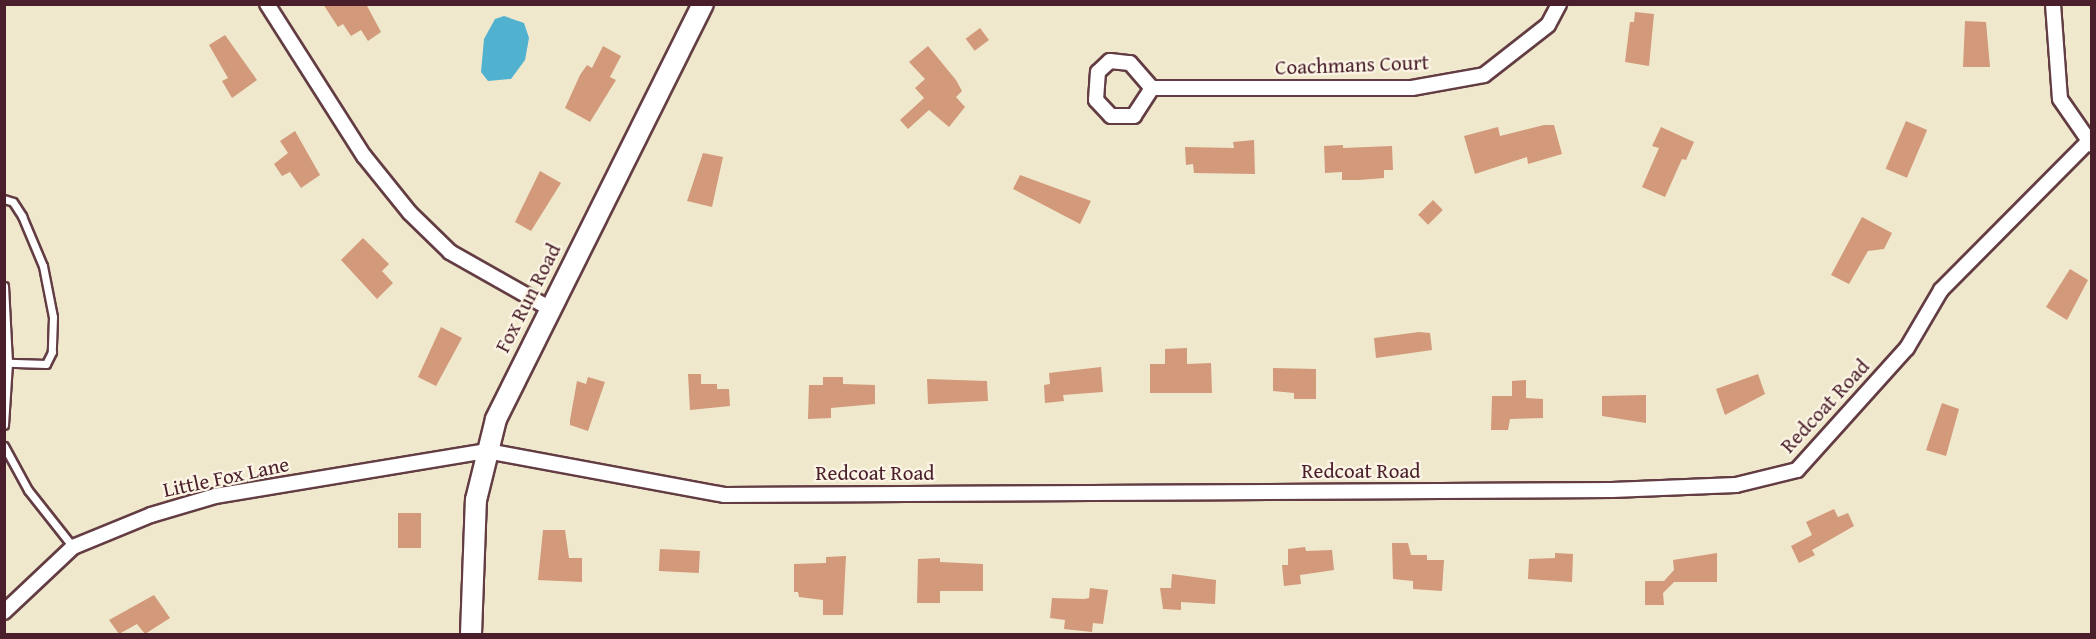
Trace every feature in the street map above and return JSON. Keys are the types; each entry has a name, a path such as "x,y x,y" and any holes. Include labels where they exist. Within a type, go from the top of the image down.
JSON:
{"street":[{"path":"267,4 364,156 410,213 450,252 549,308"},
{"name":"Fox Run Road","path":"471,634 476,500 487,451 509,386 703,4"},
{"name":"Coachmans Court","path":"1152,88 1412,88 1484,75 1548,25 1559,4"},
{"path":"2053,4 2060,99 2089,144"},
{"path":"1110,61 1130,63 1152,88 1134,116 1111,116 1095,100 1098,72 1110,61"},
{"name":"Redcoat Road","path":"487,451 724,495 1612,490 1736,485 1797,470 1907,348 1941,290 2089,144"},
{"name":"Little Fox Lane","path":"4,612 73,547 152,515 215,496 487,451"}],"lane":[{"path":"4,199 13,202 22,216 39,256 53,317 52,352 46,364 8,363"},
{"path":"4,286 8,363 4,425"},
{"path":"4,446 28,490 73,547"}],"water":[{"path":"504,16 524,23 529,38 525,60 511,79 488,81 481,72 484,39 495,19"}],"building":[{"path":"323,4 366,4 381,32 368,41 361,30 351,36 343,24 338,27"},
{"path":"1635,12 1654,14 1649,66 1625,62 1630,22 1634,22"},
{"path":"1965,21 1986,22 1990,67 1963,67"},
{"path":"980,28 989,40 975,51 966,39"},
{"path":"225,35 257,80 232,98 222,81 228,78 209,45"},
{"path":"603,46 621,56 610,77 616,80 590,122 565,108 580,75 587,65 592,68"},
{"path":"928,46 956,80 962,91 956,97 965,107 949,127 929,110 908,129 900,120 924,98 915,88 925,79 909,62"},
{"path":"1906,121 1927,130 1907,178 1886,169"},
{"path":"1544,125 1554,125 1562,154 1528,164 1527,157 1475,174 1464,136 1498,127 1500,136"},
{"path":"1661,127 1694,142 1686,160 1682,159 1665,197 1642,187 1659,148 1652,146"},
{"path":"295,131 320,175 301,188 290,172 282,176 274,164 288,153 280,141"},
{"path":"1254,140 1255,174 1194,173 1193,164 1186,165 1185,147 1234,148 1233,142"},
{"path":"1343,145 1343,148 1392,146 1393,170 1384,170 1384,178 1359,180 1342,180 1342,172 1325,173 1324,146"},
{"path":"703,153 723,157 712,207 687,201"},
{"path":"540,171 561,183 531,231 515,222"},
{"path":"1020,175 1091,201 1080,224 1013,189"},
{"path":"1433,200 1443,210 1428,225 1418,215"},
{"path":"1862,217 1892,233 1884,249 1868,251 1849,284 1831,275"},
{"path":"363,238 389,264 382,271 393,283 377,299 341,260"},
{"path":"2070,269 2088,280 2067,320 2046,307"},
{"path":"441,327 462,338 436,386 418,377"},
{"path":"1419,332 1430,333 1432,350 1376,358 1374,338"},
{"path":"1187,348 1187,364 1211,363 1212,393 1150,393 1150,364 1165,364 1165,349"},
{"path":"1101,367 1103,392 1063,395 1064,401 1045,403 1044,385 1050,384 1049,373"},
{"path":"1273,368 1316,369 1316,399 1294,399 1294,393 1273,391"},
{"path":"688,374 701,374 701,384 717,384 717,389 729,389 730,406 690,410"},
{"path":"1758,374 1765,394 1725,415 1716,389"},
{"path":"588,377 605,382 588,431 570,425 570,420 577,381 586,384"},
{"path":"823,377 843,377 843,384 875,385 875,404 831,408 831,418 808,419 809,385 823,385"},
{"path":"927,379 987,381 988,401 928,404"},
{"path":"1526,380 1526,398 1543,399 1543,418 1510,419 1508,430 1491,430 1492,396 1512,396 1512,381"},
{"path":"1646,395 1646,423 1602,416 1602,396"},
{"path":"1942,403 1959,409 1946,456 1926,450"},
{"path":"1834,509 1838,517 1848,513 1854,526 1812,550 1815,555 1799,563 1791,546 1812,535 1806,522"},
{"path":"398,513 421,513 421,548 398,548"},
{"path":"543,530 565,530 569,558 582,558 582,582 538,580"},
{"path":"1392,543 1408,543 1411,555 1427,555 1427,560 1444,560 1442,591 1413,589 1413,581 1393,579"},
{"path":"1305,547 1306,551 1332,550 1334,570 1300,575 1301,584 1284,586 1282,565 1288,565 1288,549"},
{"path":"660,549 700,551 699,573 659,571"},
{"path":"1555,553 1573,554 1572,582 1528,579 1529,559 1555,558"},
{"path":"1717,553 1717,582 1674,582 1663,593 1664,605 1645,605 1645,581 1664,581 1674,570 1673,560"},
{"path":"846,556 843,615 823,615 823,600 799,597 798,592 794,592 794,564 826,563 826,557"},
{"path":"940,558 940,562 983,564 983,591 940,591 940,603 917,603 918,559"},
{"path":"1172,574 1216,580 1215,604 1181,602 1181,610 1163,609 1160,588 1171,588"},
{"path":"1090,588 1108,590 1103,624 1093,623 1092,632 1064,629 1065,620 1050,618 1052,598 1089,598"},
{"path":"154,595 170,618 145,634 137,624 119,634 109,620"}]}
